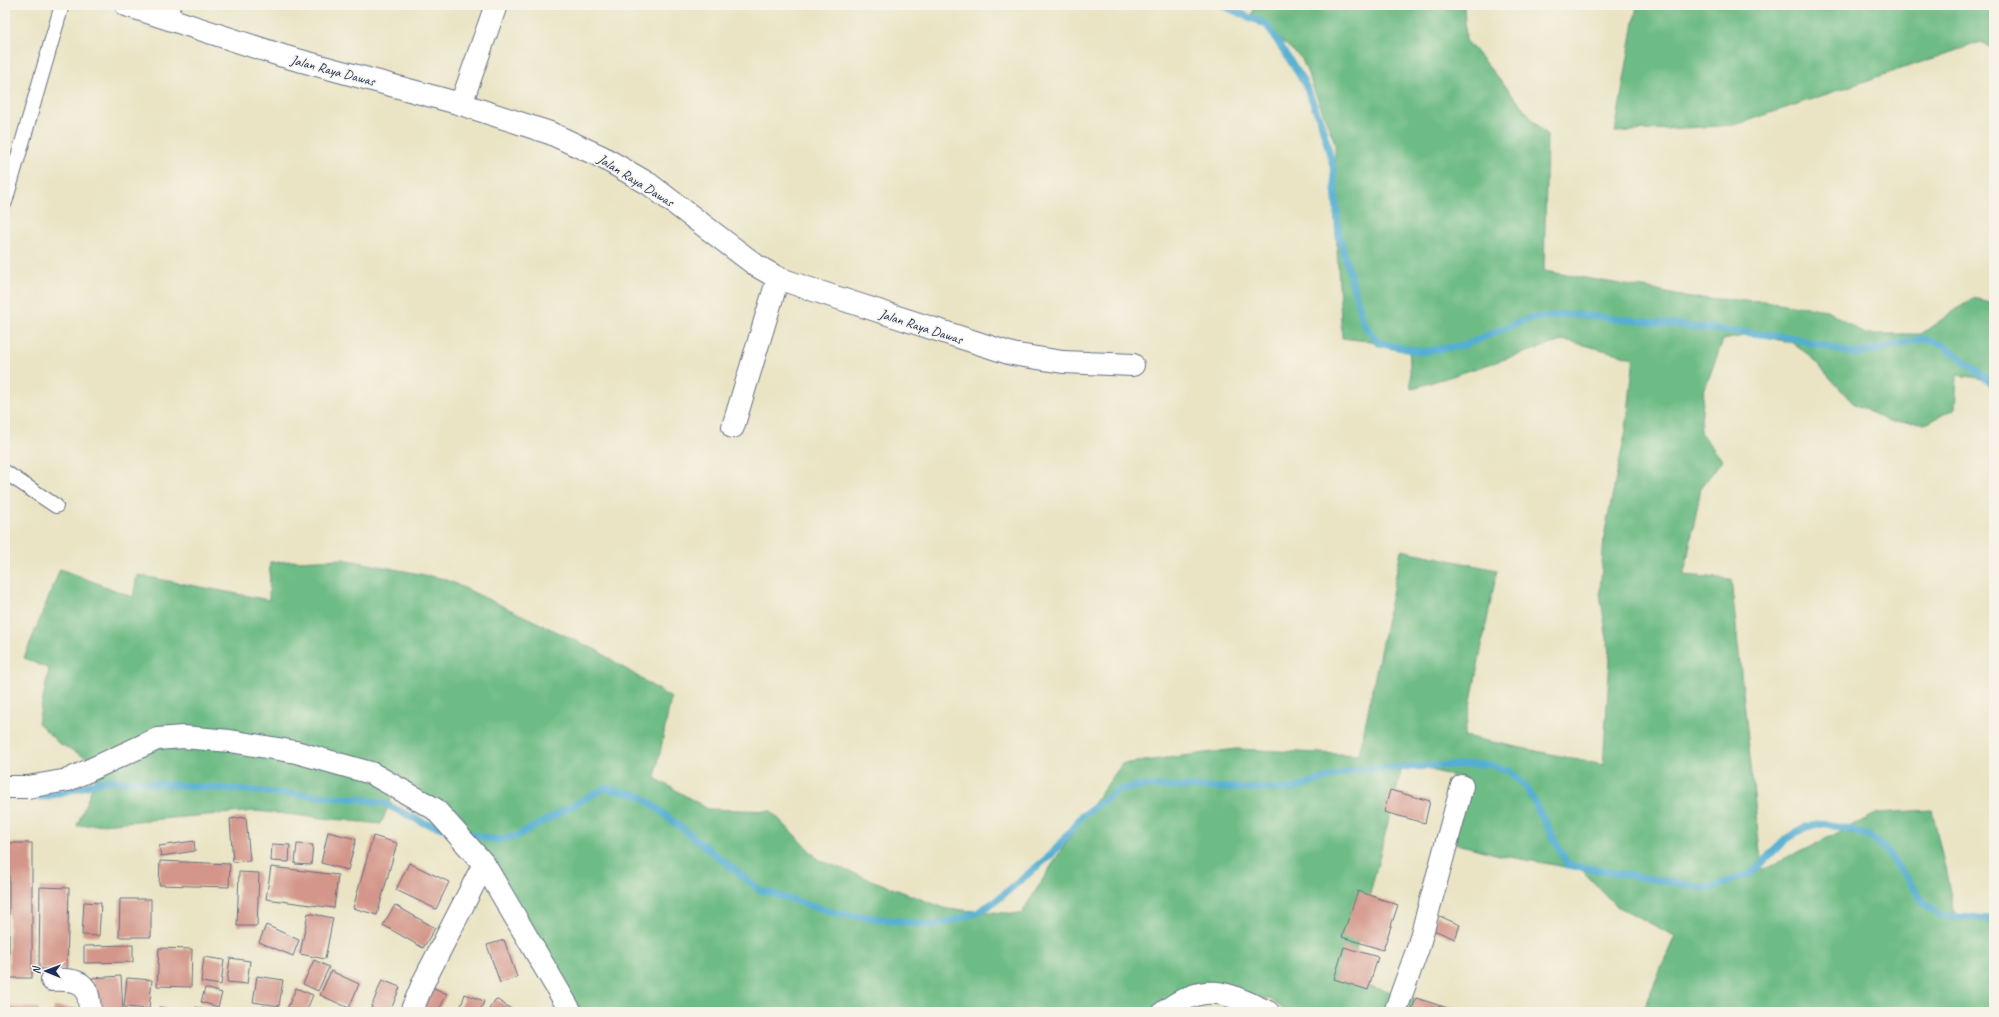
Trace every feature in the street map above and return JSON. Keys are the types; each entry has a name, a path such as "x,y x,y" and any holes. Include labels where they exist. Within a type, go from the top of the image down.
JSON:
{"street":[{"name":"Jalan Raya Dawas","path":"126,5 170,12 216,33 283,56 460,104 550,133 602,156 649,184 757,266 778,278 944,334 1012,354 1064,362 1133,365"},
{"path":"460,104 496,5"},
{"path":"733,427 778,278"},
{"path":"5,787 28,787 68,780 156,739 183,737 230,741 296,752 371,773 435,809 484,864 571,1012"},
{"path":"1395,1012 1418,948 1462,786"},
{"path":"412,1012 424,981 484,864"},
{"path":"52,980 72,979 85,986 90,998 90,1012"},
{"path":"1164,1012 1176,1002 1193,994 1210,992 1235,996 1268,1012"}],"lane":[{"path":"5,202 62,5"},
{"path":"5,472 56,506"}],"green space":[{"path":"1255,5 1464,5 1466,40 1547,136 1544,271 1649,289 1690,298 1764,301 1827,310 1865,334 1921,334 1973,298 1994,303 1994,385 1978,378 1957,375 1955,408 1928,423 1889,422 1853,403 1809,355 1792,343 1753,334 1723,340 1704,391 1700,432 1722,460 1701,488 1684,575 1731,579 1762,870 1878,813 1932,810 1955,914 1994,920 1994,1012 1642,1012 1675,936 1615,905 1582,870 1499,855 1450,842 1466,779 1403,763 1348,981 1415,998 1410,1012 1287,1012 1270,999 1187,994 1173,1012 573,1012 488,865 395,789 381,824 256,811 77,826 101,765 58,743 38,723 49,669 24,658 60,569 133,597 137,575 269,600 270,562 343,559 445,579 598,651 671,698 655,778 708,809 771,811 819,860 947,909 1021,914 1067,841 1122,764 1236,749 1359,755 1401,550 1497,570 1464,736 1603,765 1610,659 1600,593 1604,536 1626,430 1634,358 1565,340 1411,389 1409,346 1342,338 1336,231 1335,143 1302,59 1252,14"},
{"path":"1637,5 1990,5 1994,6 1994,50 1981,42 1735,125 1615,132"}],"building":[{"path":"1390,790 1430,801 1425,823 1384,812"},
{"path":"246,817 250,861 233,862 230,819"},
{"path":"328,832 356,839 348,870 321,863"},
{"path":"373,836 397,843 377,915 353,908"},
{"path":"194,841 195,851 161,856 159,846"},
{"path":"9,843 32,843 32,978 9,978"},
{"path":"272,844 290,845 289,862 271,861"},
{"path":"297,844 313,845 311,865 295,864"},
{"path":"160,861 230,864 229,887 159,885"},
{"path":"409,863 449,882 436,909 396,890"},
{"path":"271,867 338,875 334,908 266,899"},
{"path":"239,872 259,873 257,926 237,926"},
{"path":"40,887 69,888 67,969 39,969"},
{"path":"1358,891 1398,905 1383,950 1342,937"},
{"path":"120,899 151,899 151,937 119,937"},
{"path":"84,902 101,903 99,936 82,935"},
{"path":"395,905 435,928 423,948 383,925"},
{"path":"308,913 333,918 325,959 300,954"},
{"path":"1437,915 1460,925 1455,939 1431,929"},
{"path":"266,925 299,940 293,956 259,942"},
{"path":"504,940 517,977 500,983 487,945"},
{"path":"133,945 133,962 84,963 84,946"},
{"path":"1344,947 1378,957 1368,990 1334,979"},
{"path":"159,948 192,949 191,987 157,986"},
{"path":"204,957 224,960 221,985 201,982"},
{"path":"230,958 250,961 247,984 227,982"},
{"path":"314,960 329,967 318,991 303,984"},
{"path":"331,971 359,984 349,1008 320,995"},
{"path":"121,976 123,1010 94,1012 92,978"},
{"path":"257,976 283,980 279,1006 253,1002"},
{"path":"127,978 152,980 149,1009 124,1007"},
{"path":"382,980 400,987 390,1012 382,1012 371,1008"},
{"path":"428,985 447,994 438,1012 430,1012 418,1005"},
{"path":"205,988 222,993 218,1007 201,1002"},
{"path":"296,988 313,995 306,1012 286,1011"},
{"path":"465,994 484,1001 480,1012 459,1012"},
{"path":"1416,998 1451,1009 1451,1012 1411,1012"},
{"path":"496,999 516,1012 487,1012"},
{"path":"263,1006 277,1012 261,1012"},
{"path":"8,1007 39,1008 39,1012 8,1012"},
{"path":"54,1007 74,1008 74,1012 53,1012"},
{"path":"159,1007 177,1011 158,1012"},
{"path":"196,1007 212,1012 194,1012"}],"waterway":[{"path":"1221,5 1267,25 1304,82 1321,122 1333,166 1339,235 1364,324 1379,343 1421,352 1465,345 1527,319 1571,314 1789,337 1856,354 1923,339 1944,345 1994,385"},
{"path":"464,833 495,840 517,836 605,788 641,796 760,890 835,913 934,926 977,913 997,900 1052,854 1082,816 1119,790 1141,786 1291,789 1358,769 1487,764 1509,771 1526,787 1568,865 1710,889 1752,873 1787,838 1806,827 1827,823 1869,836 1886,850 1924,903 1942,916 1994,919"},
{"path":"27,796 44,797 109,780 360,799 383,803 424,823 444,828"}]}
